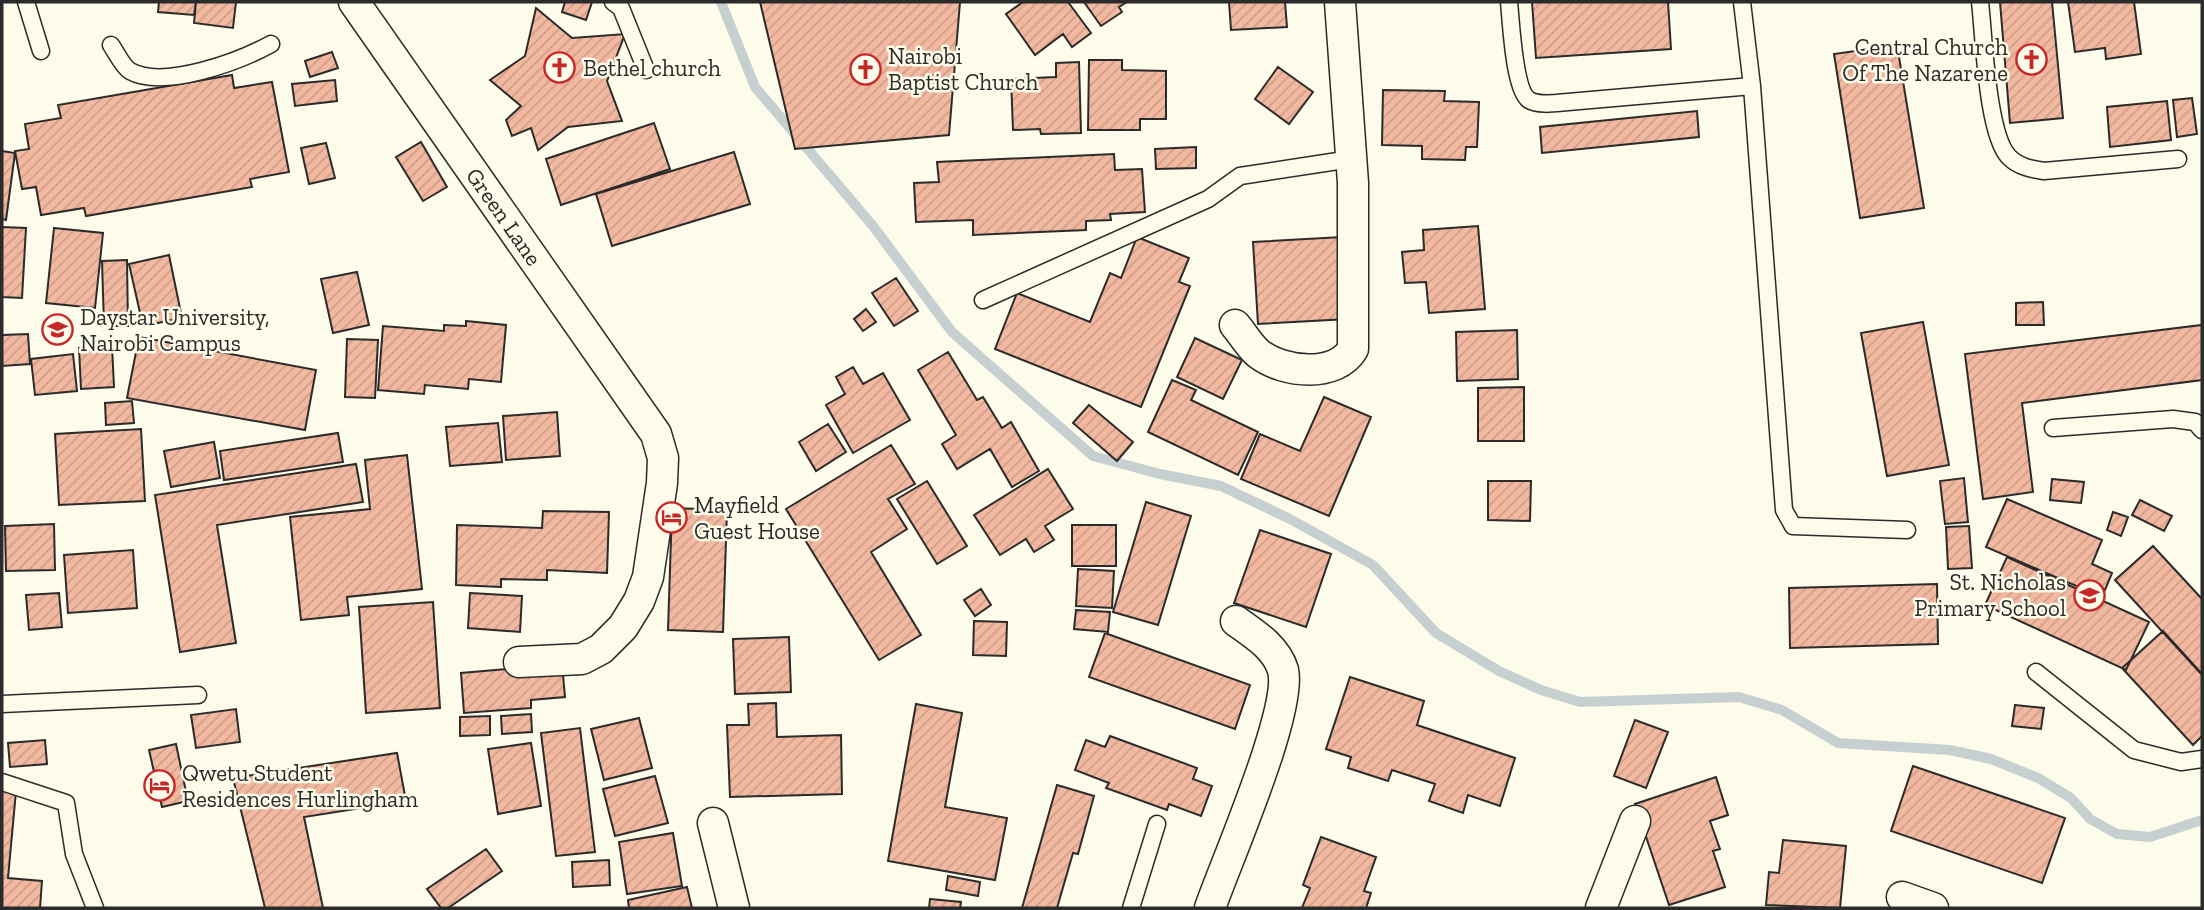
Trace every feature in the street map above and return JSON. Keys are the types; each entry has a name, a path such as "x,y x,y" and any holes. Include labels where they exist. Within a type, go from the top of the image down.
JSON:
{"street":[{"name":"Green Lane","path":"354,2 656,434 663,458 662,483 648,577 639,601 615,635 601,649 582,659 519,662"},
{"path":"1235,325 1256,352 1293,369 1338,365 1348,358 1353,349 1351,159 1340,2"},
{"path":"1210,908 1267,754 1284,696 1283,669 1269,645 1236,621"},
{"path":"1601,908 1635,821"},
{"path":"713,823 734,908"},
{"path":"1902,897 1933,908"}],"lane":[{"path":"26,2 41,51"},
{"path":"613,2 621,8 646,69"},
{"path":"1509,2 1518,75 1522,91 1528,100 1544,104 1752,86"},
{"path":"1742,2 1752,86 1784,510 1793,526 1906,530"},
{"path":"1980,2 1996,138 2008,157 2023,167 2044,171 2178,159"},
{"path":"111,45 129,71 151,77 196,72 249,56 271,44"},
{"path":"983,300 1208,199 1240,176 1351,159"},
{"path":"2053,428 2173,419 2195,422 2202,430"},
{"path":"2036,672 2134,750 2181,762 2202,759"},
{"path":"2,704 198,695"},
{"path":"2,782 66,803 74,854 95,908"},
{"path":"1131,908 1157,824"}],"building":[{"path":"159,2 196,2 194,15 158,12"},
{"path":"196,2 236,2 233,28 194,23"},
{"path":"565,2 592,2 586,20 562,12"},
{"name":"Nairobi Baptist Church","path":"760,2 960,2 949,135 795,149"},
{"path":"1023,2 1068,2 1091,33 1072,47 1063,34 1035,55 1006,14"},
{"path":"1084,2 1127,2 1119,7 1122,12 1101,26"},
{"path":"1229,2 1285,2 1287,27 1231,30"},
{"path":"1532,2 1668,2 1671,49 1536,58"},
{"name":"Central Church Of The Nazarene","path":"2000,2 2052,2 2063,118 2010,123"},
{"path":"2068,2 2134,2 2141,54 2106,59 2105,48 2075,52"},
{"name":"Bethel church","path":"536,8 572,38 625,34 607,81 622,121 568,127 538,150 531,128 512,136 506,120 521,106 490,80 525,56"},
{"path":"1897,45 1924,208 1860,218 1834,54"},
{"path":"332,52 338,68 310,77 305,61"},
{"path":"1089,60 1122,60 1122,70 1166,71 1166,119 1140,119 1140,130 1088,130"},
{"path":"1079,62 1081,133 1041,134 1040,129 1013,130 1011,79 1056,77 1056,63"},
{"path":"1278,67 1313,92 1289,124 1255,99"},
{"path":"232,75 234,88 272,82 289,172 250,179 252,187 86,216 84,208 41,215 36,187 22,189 15,151 29,149 25,124 61,118 58,105"},
{"path":"335,80 337,101 295,106 292,84"},
{"path":"1383,90 1445,91 1444,101 1479,102 1477,147 1466,147 1465,160 1422,159 1422,146 1382,145"},
{"path":"2192,98 2197,134 2177,137 2173,100"},
{"path":"2167,101 2171,140 2110,147 2107,107"},
{"path":"1697,111 1699,137 1542,153 1540,127"},
{"path":"654,123 670,169 561,205 546,159"},
{"path":"421,142 447,187 423,201 396,157"},
{"path":"326,143 335,178 309,184 301,148"},
{"path":"1196,147 1196,168 1156,169 1155,149"},
{"path":"2,151 15,153 6,220 2,219"},
{"path":"734,152 750,204 612,246 596,194"},
{"path":"1114,154 1115,170 1142,169 1145,212 1110,214 1111,220 1086,221 1086,230 973,235 973,220 916,222 914,183 939,182 937,162"},
{"path":"1478,226 1485,309 1429,313 1426,282 1405,283 1402,252 1424,250 1423,230"},
{"path":"2,227 26,228 22,298 2,297"},
{"path":"54,228 103,233 95,308 46,303"},
{"path":"1137,237 1189,258 1179,282 1190,286 1141,407 995,349 1017,293 1090,322 1110,273 1121,278"},
{"path":"1342,237 1348,319 1258,324 1253,242"},
{"path":"169,255 182,318 143,326 129,264"},
{"path":"127,260 128,326 104,326 102,261"},
{"path":"357,272 369,325 333,333 321,279"},
{"path":"896,278 918,311 894,326 872,293"},
{"path":"2043,302 2044,325 2016,325 2016,303"},
{"path":"866,309 876,322 863,331 854,319"},
{"path":"466,321 506,325 501,382 469,379 468,389 425,385 424,394 378,390 383,326 444,331 444,325 466,326"},
{"path":"1923,322 1949,465 1887,476 1861,333"},
{"path":"2202,325 2202,380 2022,403 2033,492 1983,499 1965,354"},
{"path":"1517,330 1518,379 1457,381 1456,332"},
{"path":"28,334 30,364 2,366 2,335"},
{"path":"139,337 316,370 305,430 127,398"},
{"path":"1195,338 1242,360 1223,399 1177,377"},
{"path":"347,339 378,340 375,398 345,397"},
{"path":"112,346 114,387 81,389 79,348"},
{"path":"948,352 977,400 983,397 1002,428 1011,422 1039,471 1012,487 990,449 957,469 942,444 956,435 918,370"},
{"path":"73,354 77,391 35,395 31,359"},
{"path":"853,367 863,384 883,373 910,420 853,453 826,405 845,394 836,377"},
{"path":"1172,380 1196,390 1191,400 1258,432 1238,475 1148,432"},
{"path":"1524,387 1524,441 1478,441 1478,388"},
{"path":"1324,397 1371,417 1329,516 1241,479 1260,434 1300,451"},
{"path":"132,401 134,423 106,425 105,403"},
{"path":"1089,405 1133,442 1117,461 1073,423"},
{"path":"557,412 560,456 506,460 503,416"},
{"path":"498,423 502,462 450,466 446,427"},
{"path":"828,424 846,452 816,471 799,442"},
{"path":"141,429 145,501 59,505 55,434"},
{"path":"338,433 343,462 224,480 220,451"},
{"path":"214,442 220,478 171,487 164,451"},
{"path":"891,445 915,484 888,499 907,529 871,552 921,635 879,660 786,509"},
{"path":"407,455 422,589 347,597 349,615 301,620 290,517 370,509 365,460"},
{"path":"356,464 363,502 217,525 236,643 180,652 155,495"},
{"path":"1048,469 1073,509 1045,526 1054,540 1034,552 1026,539 1000,555 974,515"},
{"path":"1964,478 1968,522 1945,524 1940,481"},
{"path":"2052,479 2084,482 2081,503 2050,500"},
{"path":"927,481 967,546 937,564 897,499"},
{"path":"1488,481 1531,481 1530,521 1488,520"},
{"path":"2007,499 2102,540 2092,564 2112,573 2105,590 2084,581 2081,588 1986,547"},
{"path":"2140,500 2172,516 2164,531 2132,515"},
{"path":"1146,502 1191,516 1158,625 1113,612"},
{"path":"672,508 727,510 723,632 668,630"},
{"path":"543,511 609,512 607,573 547,570 547,580 501,579 501,587 456,585 457,525 542,528"},
{"path":"2113,512 2128,517 2121,536 2107,530"},
{"path":"54,524 55,570 6,571 5,526"},
{"path":"1072,525 1116,525 1116,566 1072,566"},
{"path":"1969,526 1972,568 1948,569 1946,527"},
{"path":"1260,530 1331,554 1306,627 1234,603"},
{"path":"2153,546 2202,599 2202,675 2115,580"},
{"path":"133,550 137,608 68,613 64,555"},
{"path":"2007,557 2149,622 2126,670 1985,605"},
{"path":"1078,569 1114,571 1112,608 1076,606"},
{"path":"1937,584 1938,644 1790,648 1789,588"},
{"path":"981,589 991,605 975,616 964,600"},
{"path":"59,593 62,627 29,630 26,595"},
{"path":"470,593 522,596 520,632 468,628"},
{"path":"433,602 440,708 366,713 359,607"},
{"path":"1076,610 1110,612 1108,632 1074,629"},
{"path":"974,621 1007,622 1006,656 973,655"},
{"path":"2163,631 2202,674 2202,736 2193,745 2122,668"},
{"path":"1105,633 1250,685 1235,729 1089,677"},
{"path":"789,637 791,692 735,694 733,639"},
{"path":"562,664 565,697 531,700 531,708 464,713 461,673"},
{"path":"1350,677 1424,701 1417,725 1515,758 1500,806 1468,795 1463,813 1429,801 1435,784 1392,770 1388,781 1348,768 1351,757 1326,749"},
{"path":"776,703 777,737 841,735 842,794 730,797 727,725 749,725 748,704"},
{"path":"916,704 962,713 945,807 1007,818 995,880 888,861"},
{"path":"2015,705 2044,708 2041,729 2012,726"},
{"path":"236,709 240,742 196,748 191,715"},
{"path":"531,714 532,732 502,734 501,716"},
{"path":"490,716 490,735 460,736 460,717"},
{"path":"639,718 652,768 604,780 591,729"},
{"path":"1635,720 1668,732 1646,788 1614,776"},
{"path":"580,728 595,852 556,856 541,733"},
{"path":"1110,736 1197,768 1193,779 1212,786 1201,816 1169,804 1167,810 1106,788 1109,783 1075,770 1086,740 1105,747"},
{"path":"45,740 47,764 10,767 8,743"},
{"path":"531,743 541,806 498,814 488,749"},
{"path":"176,744 188,801 162,807 149,750"},
{"path":"397,753 406,801 304,817 323,908 265,908 233,778"},
{"path":"1913,766 2065,818 2042,883 1891,831"},
{"path":"655,776 668,823 615,836 603,789"},
{"path":"1716,777 1728,815 1710,821 1720,849 1713,851 1725,887 1669,905 1635,804"},
{"path":"1057,785 1094,796 1078,854 1073,853 1057,908 1022,908"},
{"path":"2,789 16,791 8,878 42,881 40,908 2,908"},
{"path":"673,833 682,886 627,894 619,842"},
{"path":"1321,837 1376,857 1364,891 1371,893 1366,908 1302,908 1310,888 1303,885"},
{"path":"1783,840 1846,846 1840,908 1766,905 1769,872 1779,873"},
{"path":"486,849 502,871 448,908 441,908 427,889"},
{"path":"609,860 610,885 573,887 572,862"},
{"path":"948,876 980,882 978,896 946,890"},
{"path":"687,887 692,908 629,908 628,900"},
{"path":"930,899 961,902 960,908 929,908"}],"waterway":[{"path":"721,2 755,87 873,226 952,332 1093,456 1160,474 1221,486 1290,519 1373,565 1436,633 1499,671 1541,690 1580,702 1739,697 1782,710 1838,743 1950,750 1991,759 2038,778 2071,798 2090,819 2117,834 2150,837 2202,820"}],"place":[{"name":"Central Church Of The Nazarene","path":"2031,60"},
{"name":"Bethel church","path":"560,68"},
{"name":"Nairobi Baptist Church","path":"865,69"},
{"name":"Daystar University, Nairobi Campus","path":"57,330"},
{"name":"Mayfield Guest House","path":"671,518"},
{"name":"St. Nicholas Primary School","path":"2089,595"},
{"name":"Qwetu Student Residences Hurlingham","path":"159,786"}]}
